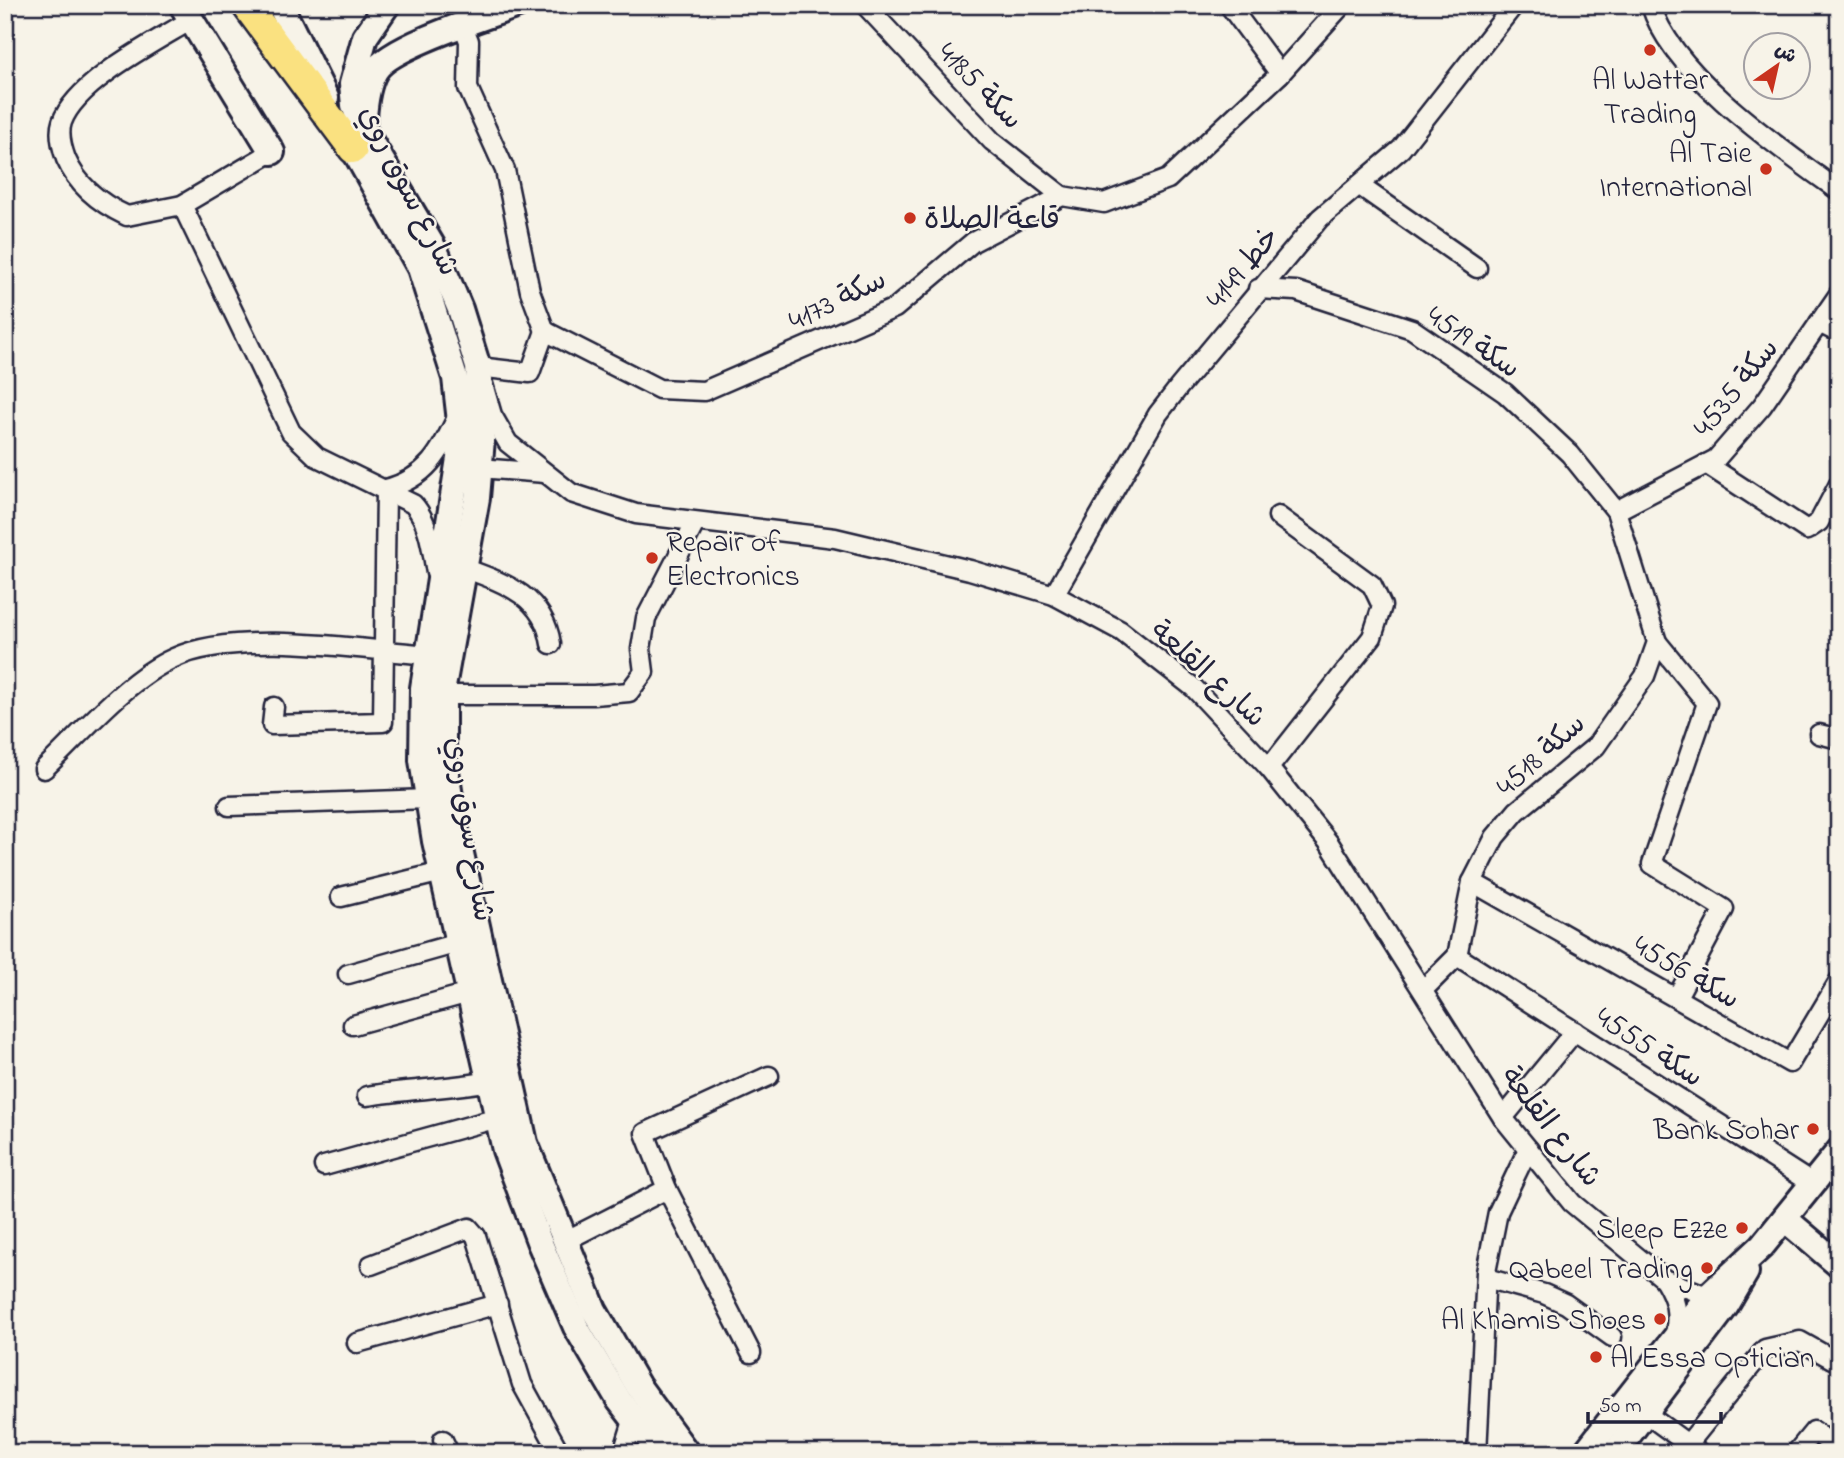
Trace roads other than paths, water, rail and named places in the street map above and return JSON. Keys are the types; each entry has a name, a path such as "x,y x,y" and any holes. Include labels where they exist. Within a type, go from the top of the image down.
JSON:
{"main road":[{"path":"246,5 358,139"},
{"name":"شارع سوق روي","path":"279,5 358,139 436,252 460,309 478,367 482,439 479,468 443,695 443,752 463,862 525,1143 594,1310 638,1386 687,1453"},
{"name":"شارع سوق روي","path":"387,5 365,37 352,84 358,139 420,268 455,378 462,439 423,688 422,760 428,799 505,1150 534,1228 576,1327 633,1421 660,1453"},
{"path":"358,139 365,97 376,69 398,52 519,5"},
{"path":"186,13 272,152"},
{"path":"1615,1453 1645,1413 1717,1301 1839,1151"},
{"path":"1807,1192 1801,1224 1807,1238 1839,1265"},
{"path":"1772,1234 1807,1238"},
{"path":"1585,1453 1675,1338 1717,1301"}],"street":[{"name":"سكة 4185","path":"865,5 992,141 1062,196"},
{"path":"1229,5 1280,74"},
{"path":"1062,196 1104,203 1168,179 1280,74 1342,5"},
{"name":"4149 خط","path":"1054,595 1158,414 1258,289 1320,218 1401,149 1514,5"},
{"path":"1651,5 1657,26 1678,56 1760,132 1839,191"},
{"path":"186,13 108,71 72,105 62,122 60,135 70,169 89,191 110,208 127,216 182,205 272,152"},
{"path":"463,26 469,41 468,88 505,170 530,291 545,331 530,373 478,367"},
{"path":"1360,186 1477,268"},
{"name":"سكة 4173","path":"545,331 659,389 704,391 895,308 973,242 1062,196"},
{"path":"182,205 291,432 317,457 401,496 419,511 430,539 439,587"},
{"name":"سكة 4519","path":"1258,289 1296,291 1412,329 1505,393 1570,454 1616,511"},
{"name":"سكة 4535","path":"1616,511 1716,459 1762,406 1839,294"},
{"path":"1819,323 1839,333"},
{"name":"شارع القلعة","path":"478,367 492,415 509,443 570,494 636,514 835,538 970,570 1054,595 1121,631 1194,688 1269,768 1329,843 1424,989 1503,1118 1572,1203 1664,1279 1717,1301"},
{"path":"386,489 406,484 421,475 447,438 459,414"},
{"path":"1706,464 1807,530 1819,522 1839,484"},
{"path":"479,468 545,473"},
{"path":"274,707 272,725 383,722 386,489"},
{"path":"1616,511 1657,642 1707,703 1652,864 1724,909 1677,997"},
{"path":"1269,768 1372,637 1382,606 1372,585 1278,516"},
{"path":"443,695 594,695 629,692 644,672 641,649 646,618 695,523"},
{"path":"464,568 497,580 528,599 544,617 551,644"},
{"name":"سكة 4518","path":"1457,956 1472,881 1494,837 1517,811 1570,770 1612,725 1645,676 1657,642"},
{"path":"44,769 131,687 172,658 201,647 267,643 428,655"},
{"path":"1819,734 1839,739"},
{"path":"229,806 428,799"},
{"path":"341,897 442,872"},
{"name":"سكة 4556","path":"1472,881 1790,1063 1839,981"},
{"path":"348,974 458,943"},
{"path":"1424,989 1457,956"},
{"name":"سكة 4555","path":"1457,956 1575,1031 1807,1192"},
{"path":"353,1026 469,993"},
{"path":"1503,1118 1575,1031"},
{"path":"751,1353 667,1189 645,1133 769,1076"},
{"path":"367,1096 419,1088 439,1090 490,1081"},
{"path":"324,1166 498,1118"},
{"path":"1477,1453 1486,1278 1498,1212 1528,1149"},
{"path":"564,1242 667,1189"},
{"path":"371,1265 469,1228 476,1236 522,1384 560,1453"},
{"path":"1486,1278 1544,1294 1566,1304 1612,1337"},
{"path":"1664,1279 1677,1307 1675,1338"},
{"path":"357,1343 498,1304"},
{"path":"1645,1413 1694,1448 1765,1349 1800,1341 1832,1359"},
{"path":"623,1453 633,1421"},
{"path":"1796,1453 1814,1431 1839,1450"}],"place":[{"name":"Al Wattar Trading","path":"1650,50"},
{"name":"Al Taie International","path":"1766,169"},
{"name":"قاعة الصلاة","path":"910,218"},
{"name":"Repair of Electronics","path":"652,558"},
{"name":"Bank Sohar","path":"1813,1129"},
{"name":"Sleep Ezze","path":"1742,1228"},
{"name":"Qabeel Trading","path":"1707,1268"},
{"name":"Al Khamis Shoes","path":"1660,1319"},
{"name":"Al Essa Optician","path":"1596,1357"}]}
